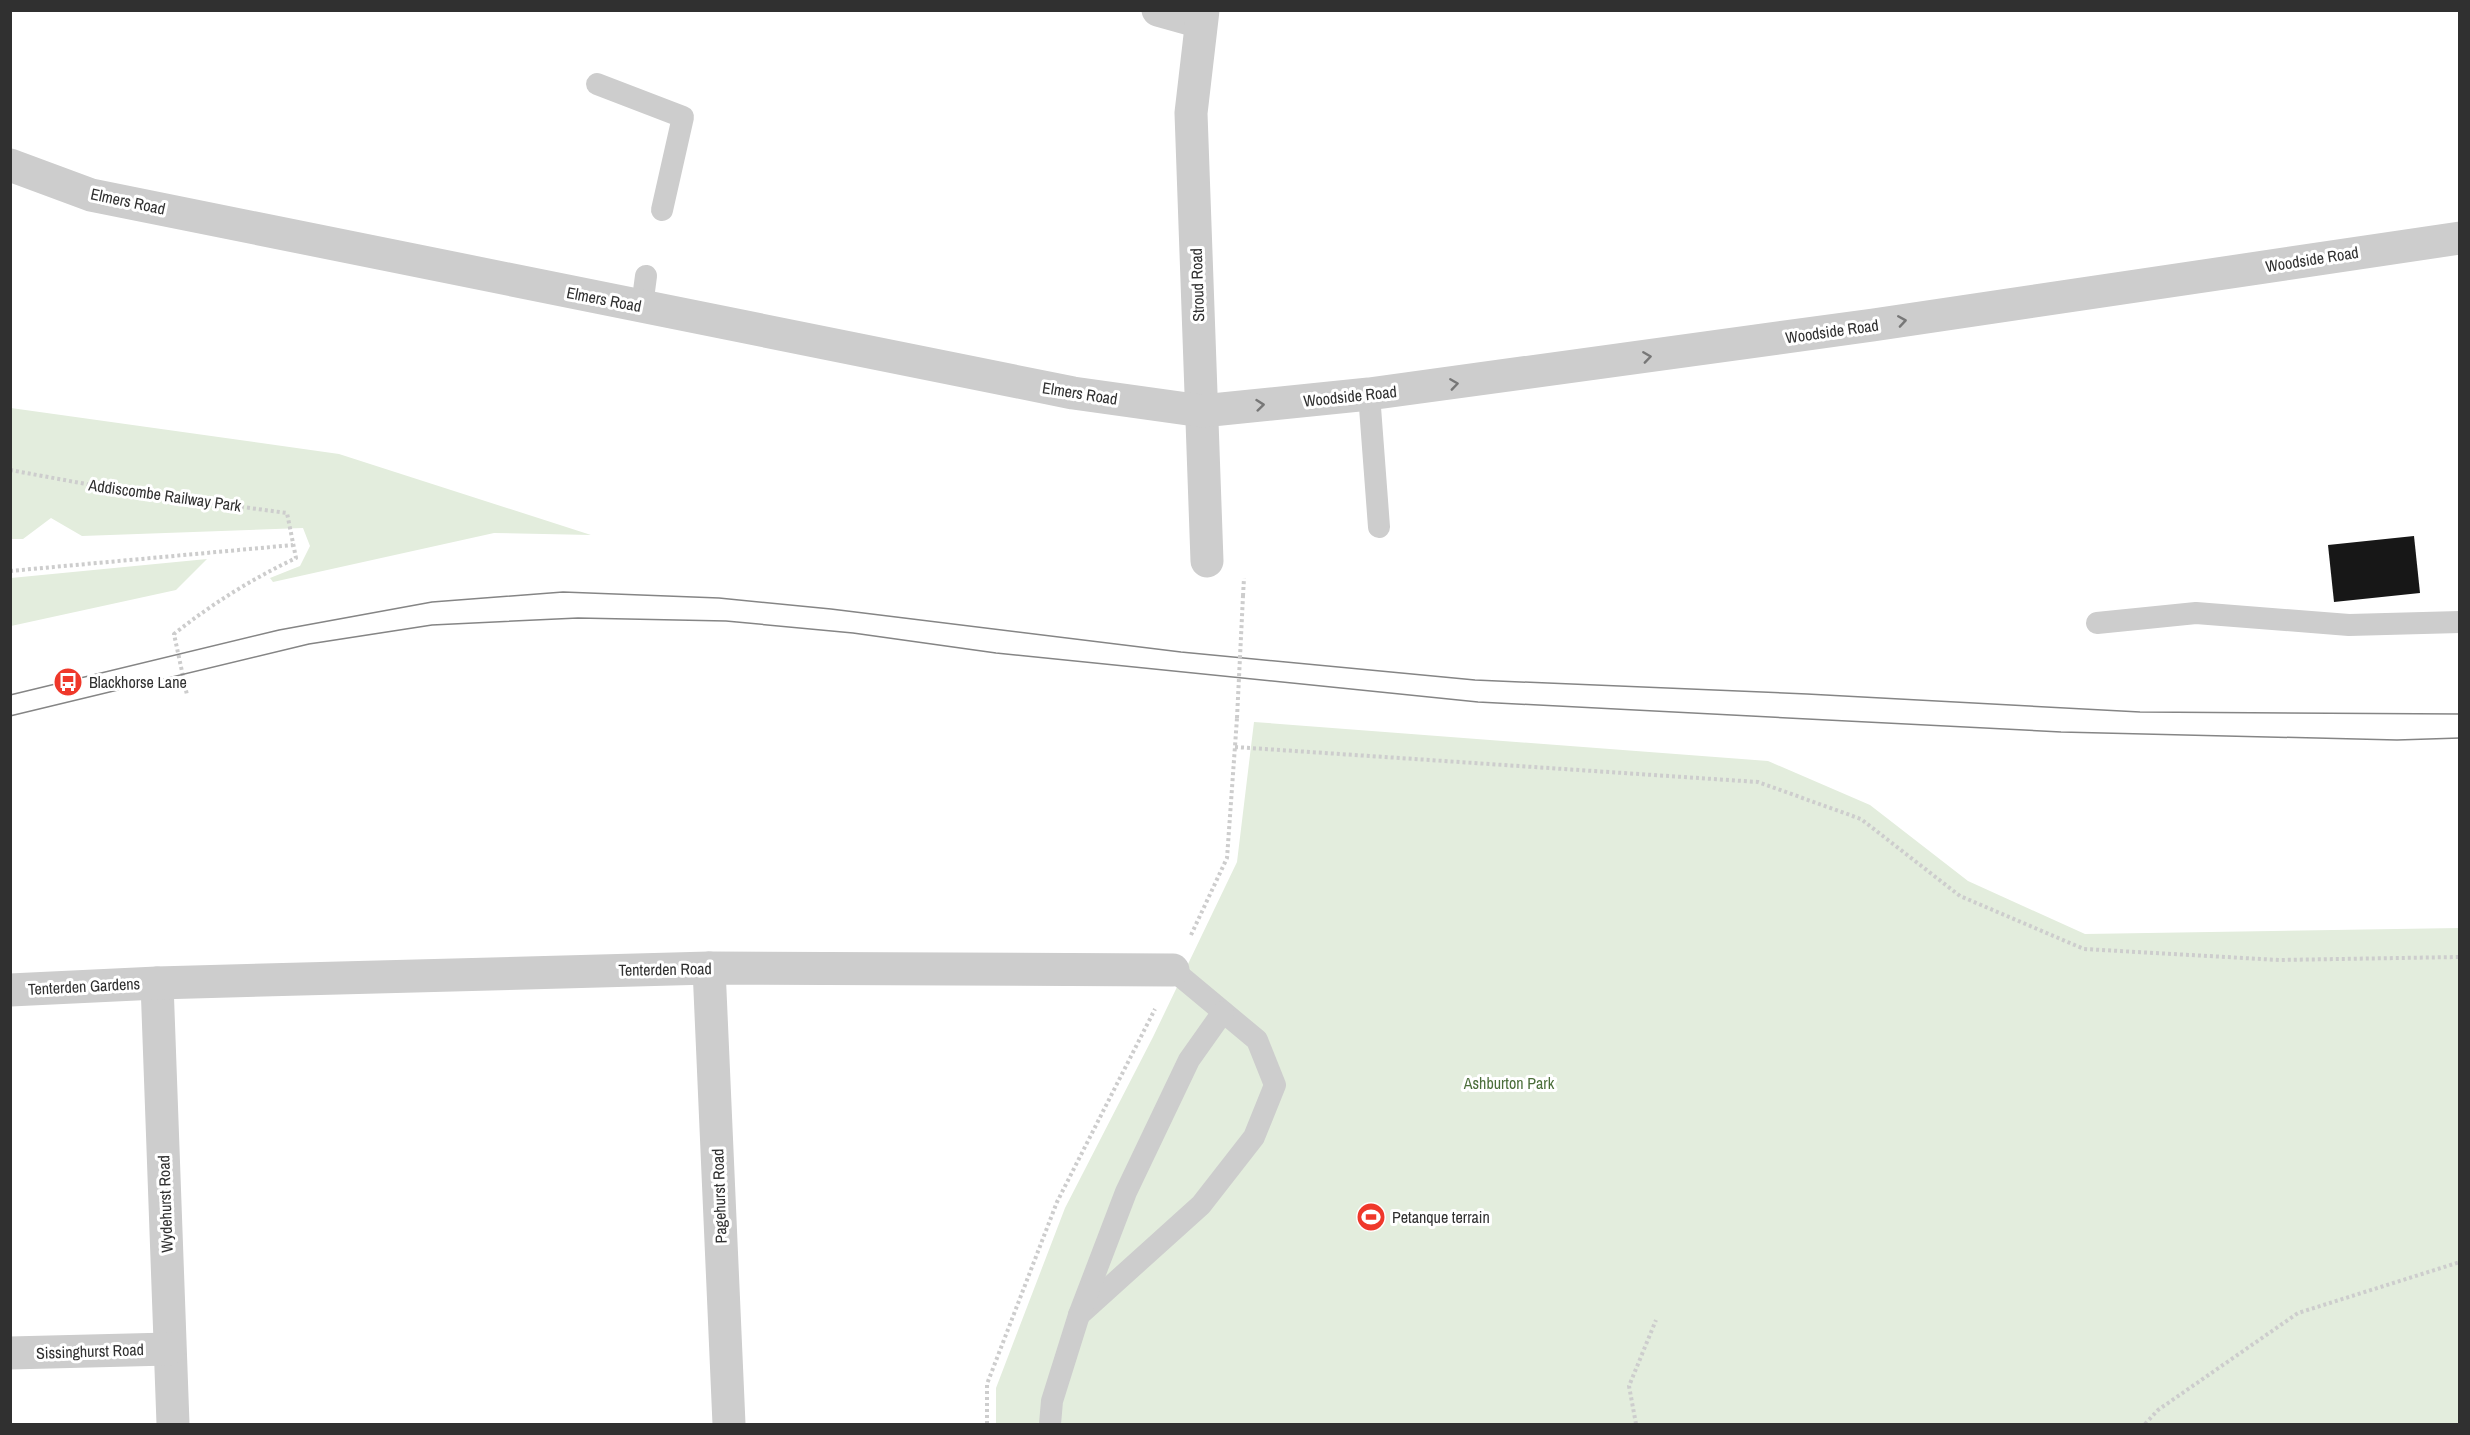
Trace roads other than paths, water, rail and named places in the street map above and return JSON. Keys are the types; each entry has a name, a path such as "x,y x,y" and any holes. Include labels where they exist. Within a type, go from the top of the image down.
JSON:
{"street":[{"path":"1158,10 1202,16"},
{"name":"Stroud Road","path":"1202,16 1191,113 1208,561"},
{"name":"Elmers Road","path":"10,165 91,195 644,291 1073,393 1202,411"},
{"name":"Woodside Road","path":"1202,411 1369,394 1873,325 2460,238"},
{"name":"Tenterden Road","path":"157,983 709,968 1173,970"},
{"name":"Pagehurst Road","path":"709,968 729,1425"},
{"name":"Tenterden Gardens","path":"10,990 157,983"},
{"name":"Wydehurst Road","path":"157,983 173,1425"},
{"name":"Sissinghurst Road","path":"10,1353 169,1349"}],"lane":[{"path":"597,84 684,117 662,210"},
{"path":"1369,394 1379,527"},
{"path":"2097,623 2196,613 2349,625 2460,622"},
{"path":"1079,1315 1201,1205 1254,1137 1275,1085 1257,1040 1173,970"},
{"path":"1050,1425 1052,1401 1079,1315 1131,1182 1189,1059 1223,1012"}],"tram line":[{"path":"10,695 279,630 432,602 563,592 719,598 831,609 1181,652 1475,680 1807,694 2140,712 2460,714"},
{"path":"10,716 309,644 432,625 578,618 726,621 853,633 996,653 1478,702 2061,732 2397,740 2460,738"}],"place":[{"name":"Blackhorse Lane","path":"68,682"},
{"name":"Petanque terrain","path":"1371,1217"}],"park label":[{"name":"Ashburton Park","path":"1509,1083"}]}
